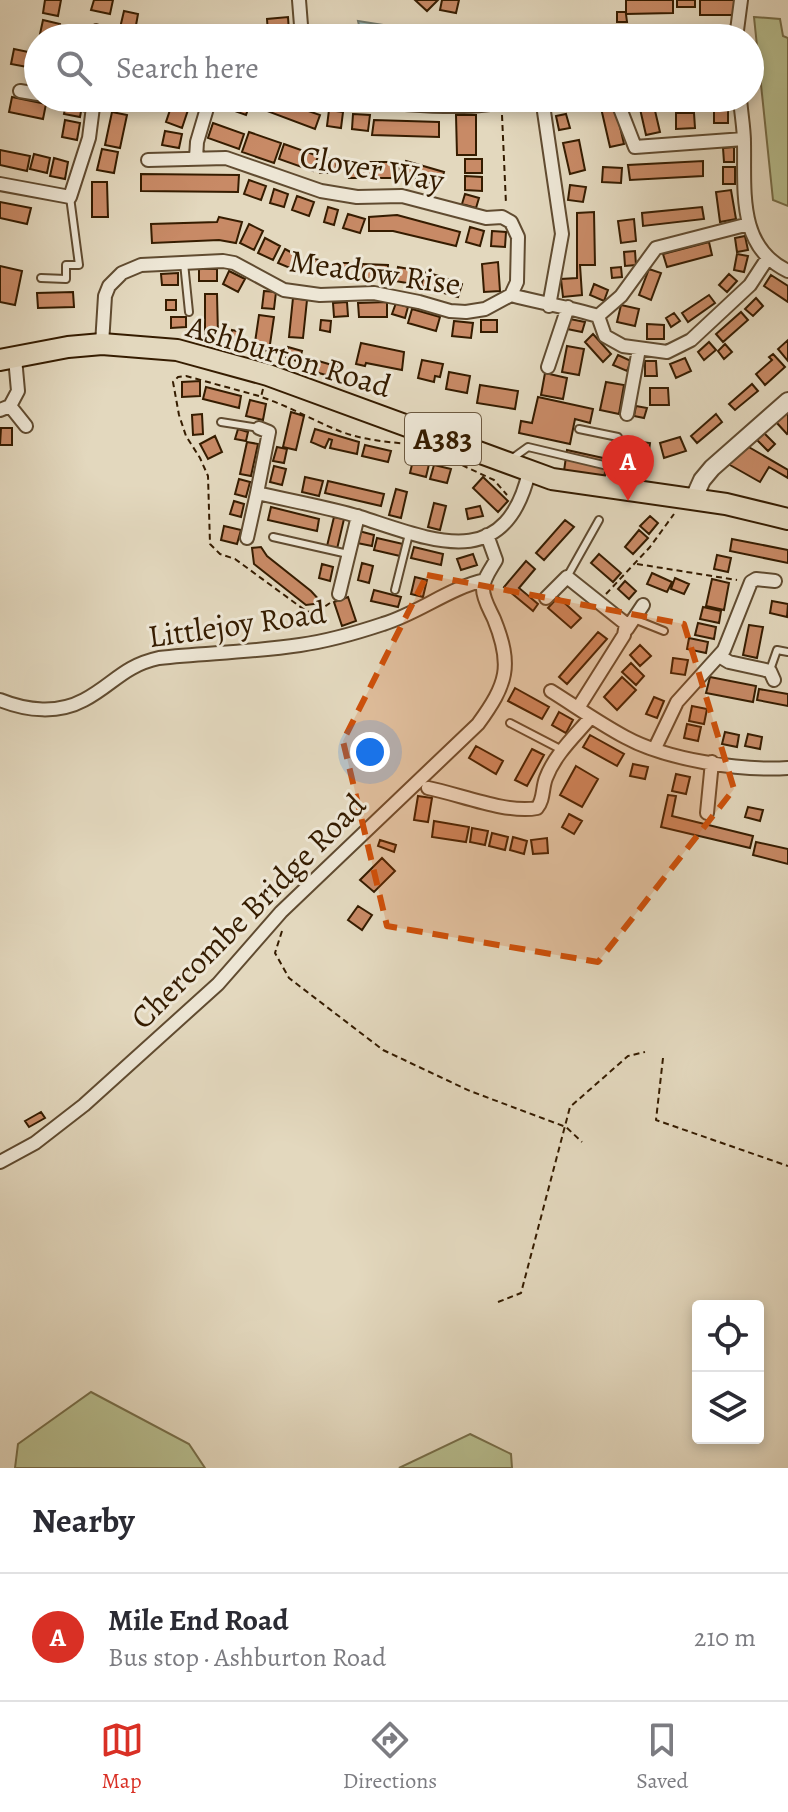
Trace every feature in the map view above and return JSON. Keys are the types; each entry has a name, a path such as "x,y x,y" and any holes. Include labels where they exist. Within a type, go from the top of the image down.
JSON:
{"main road":[{"name":"Ashburton Road","path":"8,359 102,344 177,350 268,375 529,472 567,483 788,519"}],"street":[{"path":"299,0 301,24"},
{"path":"738,24 741,0"},
{"path":"20,91 24,92"},
{"path":"0,184 70,197 89,138 91,112"},
{"path":"196,158 206,112"},
{"path":"544,112 562,234 549,306"},
{"path":"621,112 635,147 744,139"},
{"path":"741,112 743,190 749,224 757,245 767,259 788,271"},
{"name":"Clover Way","path":"148,160 226,158 321,191 357,197 402,196 486,218 502,217"},
{"path":"502,217 511,222 518,237 517,282 511,295 598,316"},
{"path":"598,316 621,296 656,248 749,224"},
{"path":"598,316 605,336 623,346 667,352 691,340 750,285 767,259"},
{"name":"Meadow Rise","path":"102,344 105,296 109,286 122,273 141,265 223,261 234,263 284,290 320,295 374,293 450,311 485,309 511,295"},
{"path":"548,367 568,307"},
{"path":"627,414 639,349"},
{"path":"8,359 18,391 5,408 26,426"},
{"path":"685,504 712,468 788,401"},
{"path":"247,538 269,432 259,428"},
{"path":"257,493 358,516 409,534 453,544 487,535 511,518 521,501 529,472"},
{"path":"339,594 358,516"},
{"name":"Chercombe Bridge Road","path":"0,1162 35,1143 84,1105 218,984 288,905 456,747 494,702 504,678 506,652 483,592 485,580 496,560 487,535"},
{"path":"546,598 567,577 631,624"},
{"path":"655,748 677,702 724,650 751,582 756,579 775,581"},
{"name":"Littlejoy Road","path":"0,700 21,708 52,710 83,701 137,663 326,640 387,623 471,583 485,580"},
{"path":"578,708 643,605"},
{"path":"719,656 772,676"},
{"path":"551,691 626,738 655,748 712,762 788,768"},
{"path":"428,788 462,795 472,801 537,808 541,804 546,779 562,750 591,717"},
{"path":"707,813 712,762"}],"lane":[{"path":"41,278 66,279 66,265 79,265 70,197"},
{"path":"184,263 189,312"},
{"path":"221,422 259,428"},
{"path":"579,429 618,437 606,488"},
{"path":"505,463 528,447 612,467"},
{"path":"567,577 599,520"},
{"path":"395,590 409,534"},
{"path":"273,537 348,554"},
{"path":"631,624 664,631"},
{"path":"772,676 777,650 788,652"},
{"path":"510,723 562,750"}],"path":[{"path":"502,217 507,200 509,112"},
{"path":"261,397 268,375"},
{"path":"339,594 326,608 315,613 306,611 235,559 220,554 210,544 208,476 186,436 173,382 178,377 186,376 284,405 340,431 369,440 415,445"},
{"path":"454,461 494,480 505,493 521,501"},
{"path":"600,601 636,564 685,504"},
{"path":"636,564 751,582"},
{"path":"288,905 275,953 289,978 383,1050 470,1091 566,1127 582,1142"},
{"path":"498,1302 521,1293 570,1107 628,1056 645,1052"},
{"path":"663,1058 656,1120 788,1166"}],"highlighted area":[{"path":"427,575 684,624 734,789 598,962 387,926 343,741"}],"green space":[{"path":"754,17 780,19 783,36 788,38 788,206 773,200 764,112 764,24 755,24"},
{"path":"91,1392 189,1444 205,1468 15,1468 18,1444"},
{"path":"470,1434 511,1454 512,1468 399,1468"}],"building":[{"path":"45,0 61,0 58,16 43,13"},
{"path":"94,0 113,0 110,14 91,10"},
{"path":"415,0 438,0 427,11"},
{"path":"442,0 459,0 456,13 440,10"},
{"path":"626,0 673,0 673,13 626,14 627,22 617,22 617,12 626,12"},
{"path":"677,0 695,0 695,7 677,7"},
{"path":"700,0 734,0 734,15 700,15"},
{"path":"124,11 138,14 136,24 121,24"},
{"path":"288,17 288,24 267,24 267,19"},
{"path":"14,49 24,51 24,66 11,64"},
{"path":"12,97 24,99 24,112 44,112 43,119 9,112"},
{"path":"64,112 81,112 80,117"},
{"path":"112,112 127,115 120,148 105,145"},
{"path":"169,112 187,112 182,128 166,122"},
{"path":"270,112 311,112 320,115 315,129"},
{"path":"329,112 343,112 341,128 327,126"},
{"path":"602,112 617,112 624,144 610,147"},
{"path":"641,112 655,112 660,132 646,135"},
{"path":"714,112 728,112 728,123 714,123"},
{"path":"676,113 694,113 695,128 676,129"},
{"path":"353,114 370,115 368,131 352,129"},
{"path":"566,114 570,128 559,130 556,116"},
{"path":"456,115 476,115 476,155 457,155"},
{"path":"65,120 80,123 77,140 62,137"},
{"path":"374,120 439,122 439,137 372,135"},
{"path":"213,123 244,134 239,149 208,138"},
{"path":"165,131 182,134 179,148 162,145"},
{"path":"249,132 281,143 274,163 242,152"},
{"path":"579,140 585,170 570,174 563,143"},
{"path":"284,144 318,156 313,171 279,159"},
{"path":"734,147 734,162 724,162 723,148"},
{"path":"102,149 118,152 114,173 97,170"},
{"path":"0,150 30,156 27,171 0,165"},
{"path":"34,154 50,158 47,173 30,169"},
{"path":"54,158 68,162 65,179 50,176"},
{"path":"321,158 337,159 336,173 320,173"},
{"path":"465,159 482,159 482,173 465,173"},
{"path":"406,161 444,172 440,186 402,175"},
{"path":"703,161 703,176 630,180 628,165"},
{"path":"350,162 398,162 399,178 349,178"},
{"path":"603,167 622,168 621,183 602,182"},
{"path":"723,167 735,167 735,184 723,184"},
{"path":"141,174 239,175 238,192 141,191"},
{"path":"465,176 482,177 482,191 465,190"},
{"path":"249,180 266,186 261,200 244,194"},
{"path":"92,182 107,182 108,217 92,217"},
{"path":"570,185 586,187 583,202 568,200"},
{"path":"274,189 288,194 284,207 270,203"},
{"path":"731,190 736,219 720,222 716,192"},
{"path":"465,194 479,198 476,208 462,204"},
{"path":"297,196 314,202 309,216 292,210"},
{"path":"0,202 31,208 27,224 0,218"},
{"path":"328,207 338,210 334,225 324,222"},
{"path":"702,207 704,219 643,226 642,213"},
{"path":"594,212 595,265 580,265 582,295 563,297 561,279 577,278 577,213"},
{"path":"348,214 365,219 360,233 343,228"},
{"path":"397,215 460,232 456,246 393,231 369,231 369,217"},
{"path":"219,217 242,222 236,243 219,240 152,243 151,224 217,222"},
{"path":"634,219 636,241 621,243 618,221"},
{"path":"249,224 263,231 254,250 240,243"},
{"path":"470,227 484,231 480,246 466,242"},
{"path":"492,231 506,232 505,247 491,246"},
{"path":"745,236 748,250 737,252 735,238"},
{"path":"265,238 280,246 273,260 258,253"},
{"path":"709,242 712,255 667,267 663,254"},
{"path":"285,249 296,255 290,268 278,263"},
{"path":"635,251 636,265 625,266 624,252"},
{"path":"737,254 748,256 744,272 734,270"},
{"path":"307,257 323,261 319,275 304,272"},
{"path":"498,262 500,291 484,292 482,264"},
{"path":"331,263 348,263 347,278 331,277"},
{"path":"362,264 388,265 387,280 361,278"},
{"path":"0,266 22,271 15,305 0,302"},
{"path":"398,267 415,270 413,284 395,281"},
{"path":"621,267 622,277 612,278 611,268"},
{"path":"199,269 217,269 217,281 199,281"},
{"path":"649,269 661,273 651,300 639,295"},
{"path":"229,271 245,279 238,292 223,284"},
{"path":"425,272 439,276 435,291 421,286"},
{"path":"178,273 178,285 162,285 161,274"},
{"path":"729,274 737,281 727,292 719,285"},
{"path":"771,275 788,286 788,302 764,286"},
{"path":"448,279 462,284 458,297 444,293"},
{"path":"594,284 608,290 604,301 590,295"},
{"path":"264,291 276,292 274,309 262,308"},
{"path":"73,292 74,307 38,308 37,293"},
{"path":"205,294 217,294 218,335 205,335"},
{"path":"709,295 715,303 688,322 682,313"},
{"path":"293,298 307,300 303,338 289,337"},
{"path":"756,298 763,306 753,316 745,309"},
{"path":"166,300 176,300 176,310 166,310"},
{"path":"347,302 348,316 334,317 333,303"},
{"path":"387,302 387,317 359,317 358,303"},
{"path":"396,303 408,307 405,318 392,314"},
{"path":"621,305 639,309 635,326 617,322"},
{"path":"412,309 440,317 436,331 408,323"},
{"path":"741,312 748,320 723,342 716,334"},
{"path":"674,313 680,321 671,327 666,318"},
{"path":"259,315 274,317 269,351 254,349"},
{"path":"171,317 186,317 186,327 171,328"},
{"path":"570,319 585,322 582,332 567,329"},
{"path":"321,320 331,321 330,332 320,330"},
{"path":"481,320 497,320 497,332 481,332"},
{"path":"454,321 473,323 471,338 452,336"},
{"path":"647,324 664,325 664,339 647,339"},
{"path":"232,330 242,332 241,342 230,341"},
{"path":"593,334 611,354 603,362 585,342"},
{"path":"788,340 788,361 778,349"},
{"path":"709,342 716,350 704,360 698,352"},
{"path":"361,343 404,352 402,370 356,364"},
{"path":"725,344 732,352 724,359 718,351"},
{"path":"567,346 584,349 579,375 562,372"},
{"path":"288,347 302,351 299,362 285,357"},
{"path":"773,354 785,367 765,385 756,374 772,360 769,357"},
{"path":"618,355 631,361 627,371 613,365"},
{"path":"685,358 691,371 676,378 670,364"},
{"path":"315,360 339,367 336,378 312,371"},
{"path":"422,360 443,364 440,377 435,376 434,382 418,378"},
{"path":"645,361 656,361 657,376 645,376"},
{"path":"449,372 470,376 467,393 446,389"},
{"path":"545,373 567,378 563,399 541,395"},
{"path":"200,381 200,396 182,397 182,382"},
{"path":"606,382 624,385 619,414 600,410"},
{"path":"752,384 758,391 735,410 729,404"},
{"path":"480,385 518,391 515,409 477,403"},
{"path":"206,387 241,396 239,408 203,399"},
{"path":"650,388 668,388 669,405 650,405"},
{"path":"538,397 593,409 590,423 575,419 570,444 519,433 521,421 532,423"},
{"path":"250,400 266,404 263,420 246,416"},
{"path":"636,406 647,408 644,418 634,416"},
{"path":"291,412 304,416 296,450 283,447"},
{"path":"788,412 788,433 787,434 776,422"},
{"path":"202,414 203,434 193,435 192,415"},
{"path":"716,414 722,422 697,443 691,436"},
{"path":"1,428 12,428 12,445 0,445"},
{"path":"238,429 248,432 246,441 235,439"},
{"path":"315,429 359,442 357,454 330,448 332,440 329,439 325,448 311,442"},
{"path":"763,432 775,444 768,451 756,439"},
{"path":"215,436 222,452 208,459 200,444"},
{"path":"680,437 686,451 664,458 660,443"},
{"path":"627,440 650,443 648,458 625,455"},
{"path":"247,442 258,444 251,476 240,474"},
{"path":"365,445 391,451 388,462 362,456"},
{"path":"747,446 788,470 788,478 769,467 760,482 730,465 730,460"},
{"path":"277,447 287,449 284,463 273,461"},
{"path":"567,450 608,459 604,477 564,471"},
{"path":"414,456 430,460 426,477 410,473"},
{"path":"434,465 451,469 447,483 430,479"},
{"path":"274,466 286,469 282,485 270,482"},
{"path":"305,477 323,481 319,496 302,492"},
{"path":"483,477 508,501 498,512 473,488"},
{"path":"239,479 250,482 246,497 235,494"},
{"path":"328,481 384,494 381,506 325,493"},
{"path":"396,489 407,492 401,518 389,515"},
{"path":"234,501 244,504 241,517 230,514"},
{"path":"434,503 446,506 440,530 428,527"},
{"path":"480,506 483,516 468,519 466,509"},
{"path":"271,507 319,519 317,531 268,520"},
{"path":"650,516 658,523 649,534 640,526"},
{"path":"334,517 344,519 337,549 327,546"},
{"path":"565,520 574,527 544,560 536,553"},
{"path":"224,526 241,530 237,544 221,540"},
{"path":"639,530 648,538 633,554 625,547"},
{"path":"359,531 374,535 372,546 357,543"},
{"path":"377,538 403,544 400,556 374,550"},
{"path":"732,539 788,550 788,563 730,551"},
{"path":"261,547 267,556 322,603 306,605 254,564 252,548"},
{"path":"414,547 443,554 441,565 411,558"},
{"path":"473,554 477,565 461,570 457,559"},
{"path":"599,554 621,573 613,582 591,563"},
{"path":"717,555 731,558 728,572 714,569"},
{"path":"526,561 535,569 519,588 538,604 533,611 504,587"},
{"path":"362,563 373,566 369,583 358,580"},
{"path":"322,564 333,567 330,581 319,578"},
{"path":"652,573 672,582 667,592 647,584"},
{"path":"415,577 427,580 423,597 411,594"},
{"path":"675,578 689,584 684,594 671,589"},
{"path":"712,579 729,583 724,610 706,606"},
{"path":"625,581 636,591 629,599 618,589"},
{"path":"374,590 401,597 398,607 371,601"},
{"path":"348,597 356,621 342,626 334,602"},
{"path":"558,597 581,618 571,628 548,608"},
{"path":"772,601 788,604 787,617 770,613"},
{"path":"703,607 721,611 719,623 700,619"},
{"path":"698,623 716,627 714,639 695,635"},
{"path":"749,625 763,627 757,658 743,655"},
{"path":"598,632 607,639 567,684 559,677"},
{"path":"689,638 708,642 706,653 687,649"},
{"path":"640,645 651,656 640,666 630,655"},
{"path":"673,658 688,660 685,675 671,673"},
{"path":"631,663 644,676 636,685 622,672"},
{"path":"622,677 636,690 617,710 604,697"},
{"path":"710,677 756,686 753,702 706,693"},
{"path":"515,688 549,707 542,719 508,701"},
{"path":"759,689 788,694 788,706 757,700"},
{"path":"654,697 664,701 657,718 646,714"},
{"path":"692,706 707,709 704,724 689,721"},
{"path":"559,712 573,720 566,733 552,725"},
{"path":"687,724 701,727 698,741 684,738"},
{"path":"725,732 739,735 737,747 722,744"},
{"path":"748,734 762,737 760,749 745,746"},
{"path":"590,735 624,754 617,766 583,747"},
{"path":"476,746 503,761 496,774 469,758"},
{"path":"532,749 544,755 527,786 515,780"},
{"path":"633,764 648,767 645,779 630,776"},
{"path":"576,766 598,779 582,807 560,795"},
{"path":"676,774 690,777 686,794 672,791"},
{"path":"668,795 676,796 672,816 753,836 750,848 661,827"},
{"path":"418,796 432,798 428,822 414,820"},
{"path":"748,807 763,810 760,821 745,817"},
{"path":"569,814 582,821 574,834 562,827"},
{"path":"434,821 469,827 466,842 432,837"},
{"path":"472,828 488,831 485,845 470,842"},
{"path":"492,833 508,837 505,850 489,846"},
{"path":"513,837 527,841 524,854 510,850"},
{"path":"547,838 548,853 533,854 531,840"},
{"path":"380,840 396,845 394,852 378,846"},
{"path":"756,842 788,849 788,864 753,855"},
{"path":"382,858 395,871 374,892 360,880"},
{"path":"358,906 372,915 362,930 348,920"},
{"path":"41,1112 45,1118 29,1127 25,1121"}],"place":[{"name":"Mile End Road","path":"628,501"}]}
